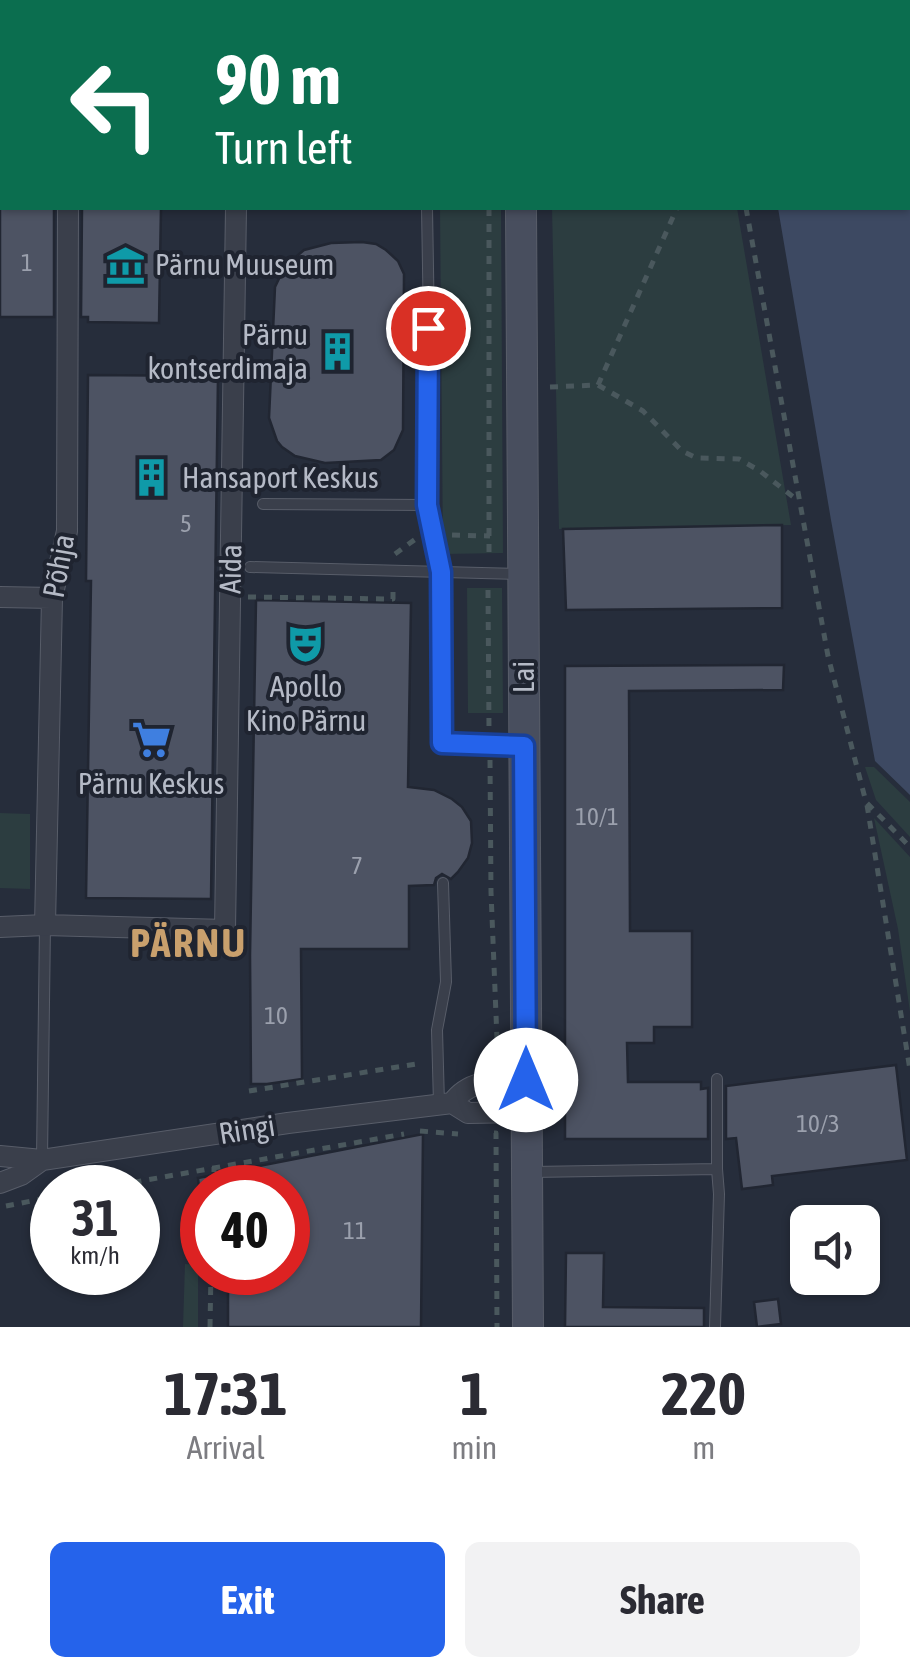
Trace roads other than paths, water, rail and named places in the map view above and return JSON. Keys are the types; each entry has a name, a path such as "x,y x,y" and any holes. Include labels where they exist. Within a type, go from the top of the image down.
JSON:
{"street":[{"name":"Põhja","path":"45,925 52,598 67,531 68,210"},
{"name":"Aida","path":"45,925 224,930 236,210"},
{"name":"Lai","path":"520,210 528,1327"},
{"path":"0,597 52,598"},
{"path":"0,928 45,925"},
{"name":"Ringi","path":"446,1104 470,1085 526,1080"},
{"name":"Ringi","path":"0,1156 42,1160 446,1104 468,1113 526,1112"},
{"name":"Ringi","path":"0,1183 21,1175 42,1160"}],"lane":[{"path":"426,210 427,505 441,572 442,743 524,746"},
{"path":"263,504 427,505"},
{"path":"250,567 524,574"},
{"path":"443,883 446,982 436,1030 437,1060 446,1104"},
{"path":"42,1160 45,925"},
{"path":"715,1327 720,1194 717,1079"},
{"path":"527,1172 718,1169"}],"water":[{"path":"778,210 910,210 910,795 875,761"}],"place":[{"name":"Pärnu Muuseum","path":"125,265"},
{"name":"Pärnu kontserdimaja","path":"338,352"},
{"name":"Hansaport Keskus","path":"152,478"},
{"name":"Apollo Kino Pärnu","path":"306,643"},
{"name":"Pärnu Keskus","path":"151,740"}],"district":[{"name":"PÄRNU","path":"189,943"}]}
